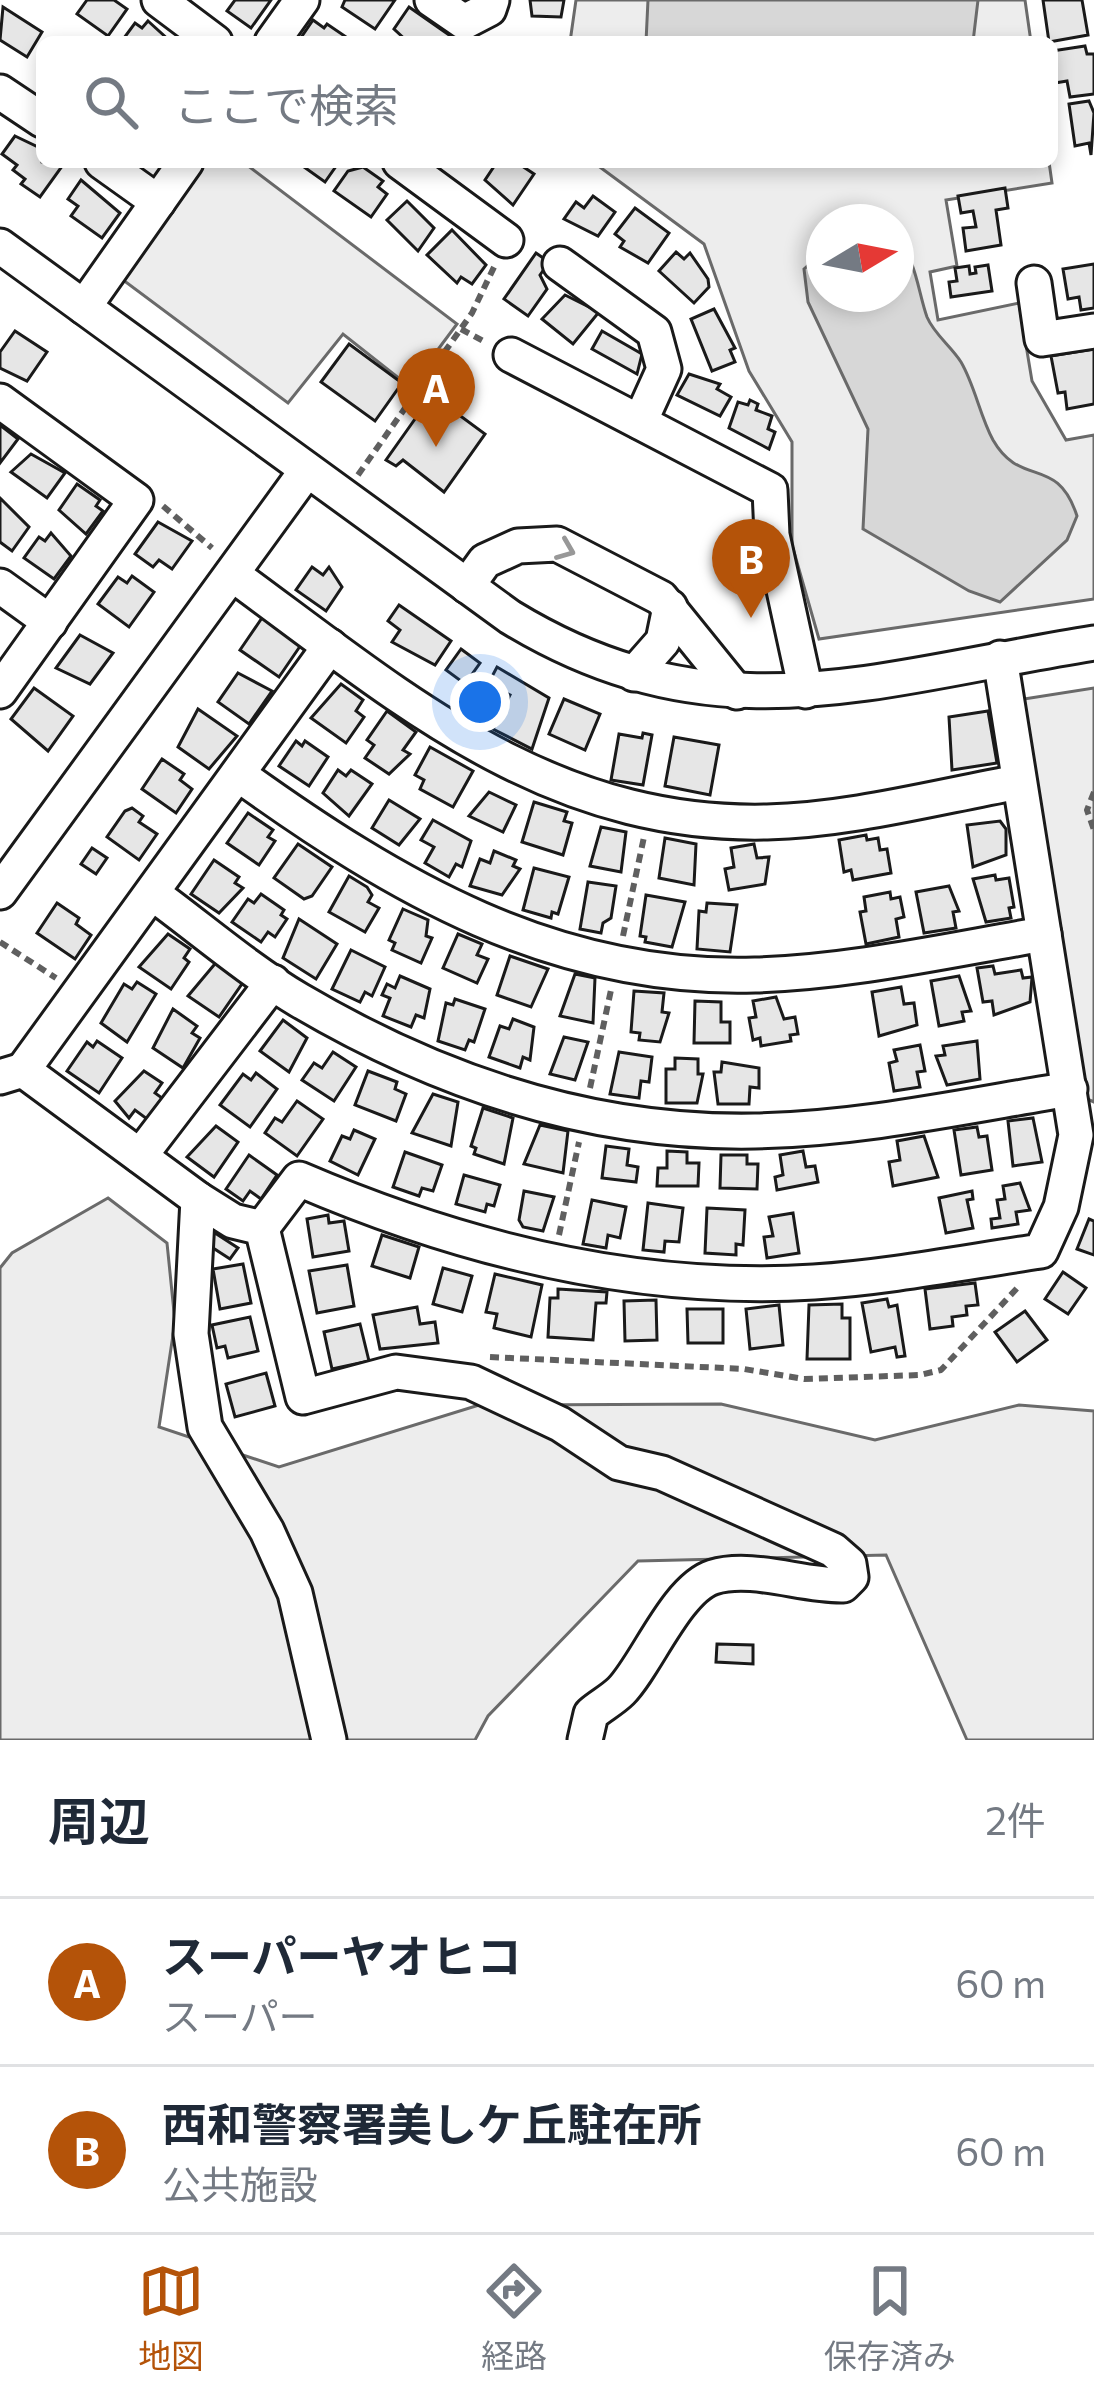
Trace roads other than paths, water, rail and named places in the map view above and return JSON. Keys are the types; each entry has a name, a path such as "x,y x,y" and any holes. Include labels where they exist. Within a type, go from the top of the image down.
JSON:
{"street":[{"path":"159,0 207,36"},
{"path":"276,36 302,0"},
{"path":"432,0 464,22 489,9 492,0"},
{"path":"0,92 36,116"},
{"path":"110,168 158,202"},
{"path":"84,307 182,168"},
{"path":"408,168 506,240"},
{"path":"0,246 467,586 546,638 634,674 737,692 806,691 1094,643"},
{"path":"560,264 654,332 664,369 640,422"},
{"path":"1034,283 1042,339 1094,331"},
{"path":"511,356 770,490 772,535 806,691"},
{"path":"0,401 136,500 0,691"},
{"path":"0,892 307,470"},
{"path":"467,586 485,561 540,541 592,562 670,607 737,692"},
{"path":"232,574 423,713 512,767 649,810 767,822 1019,782"},
{"path":"0,586 50,622"},
{"path":"634,674 663,641 670,607"},
{"path":"262,1228 233,1221 11,1074 79,993 331,646"},
{"path":"585,1740 591,1714 620,1692 650,1642 697,1587 712,1577 740,1575 843,1585 851,1577 849,1564 833,1550 662,1473 619,1462 560,1424 471,1382 396,1372 303,1397 262,1228 298,1179 453,1238 554,1262 693,1282 838,1279 1041,1251 1061,1207 1074,1159 1070,1089 1000,658"},
{"path":"238,774 371,868 429,899 482,923 617,962 751,975 810,972 1044,934"},
{"path":"152,893 273,982 418,1062 491,1091 585,1114 664,1127 758,1131 878,1120 1070,1089"},
{"path":"140,1156 273,982"},
{"path":"198,1199 190,1334 205,1427 267,1532 296,1593 329,1740"}],"place":[{"name":"スーパーヤオヒコ","path":"436,447"},
{"name":"西和警察署美しケ丘駐在所","path":"751,618"}]}
